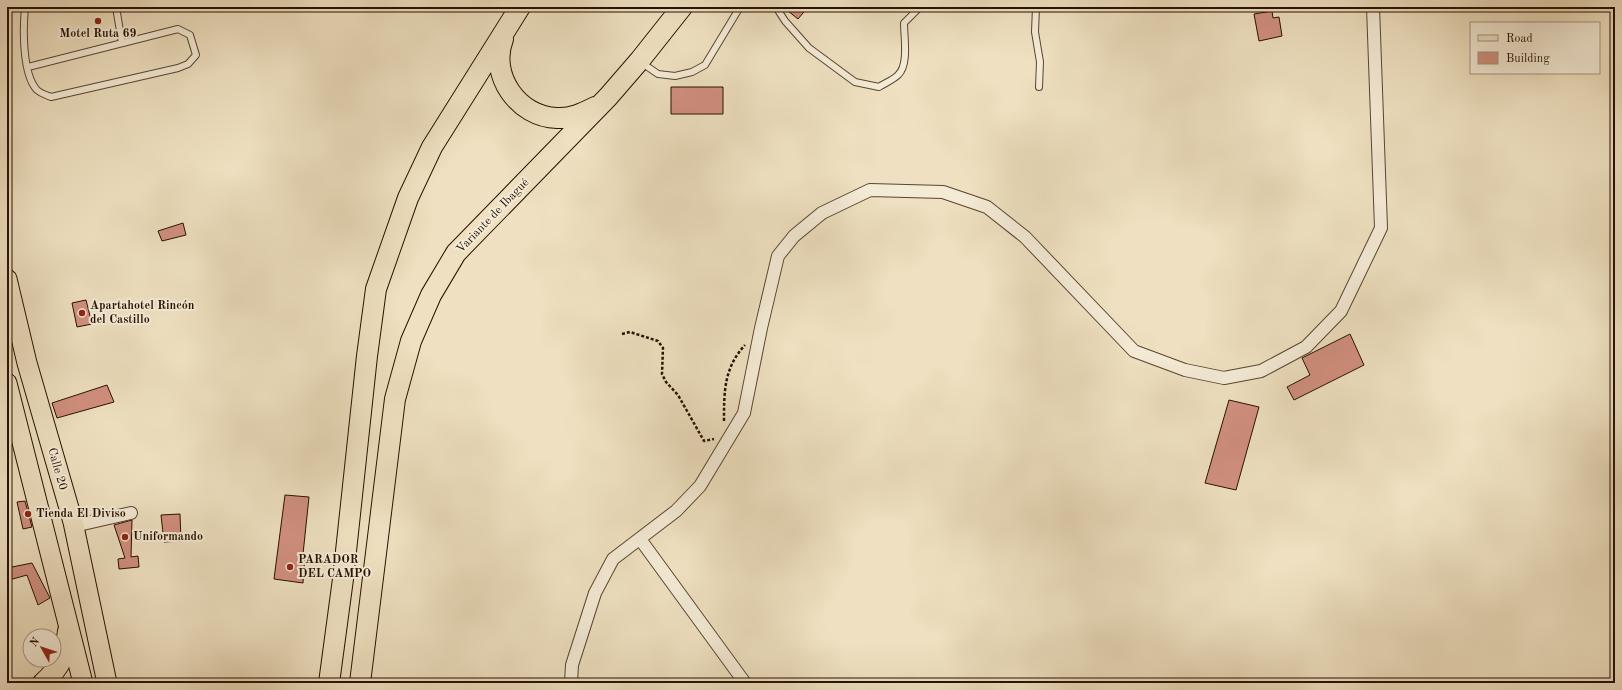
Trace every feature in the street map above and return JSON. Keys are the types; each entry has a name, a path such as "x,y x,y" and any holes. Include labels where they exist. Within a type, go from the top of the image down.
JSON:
{"highway":[{"path":"329,683 344,579 367,356 376,289 408,198 432,147 520,7"},
{"name":"Variante de Ibagué","path":"360,683 395,399 411,341 431,295 456,253 608,97 640,60 682,7"},
{"path":"508,27 500,46 500,67 506,86 519,103 536,114 557,118 577,116 596,106 608,97"},
{"path":"43,683 54,673 62,662 65,653 68,631"}],"main road":[{"name":"Calle 20","path":"7,279 27,363 74,526 107,683"},
{"path":"7,384 82,683"}],"street":[{"path":"571,683 572,665 595,593 614,559 676,510 700,486 744,413 761,328 778,256 794,236 822,213 870,190 942,192 987,207 1025,237 1134,351 1185,370 1224,378 1261,371 1306,347 1341,311 1381,228 1373,7"},
{"path":"74,526 131,514"},
{"path":"640,539 745,683"}],"lane":[{"path":"24,7 23,39 28,67 32,82 38,91 51,97 178,68 188,64 196,55 190,36 178,29 28,67"},
{"path":"116,7 122,43"},
{"path":"640,60 643,65 658,74 675,76 692,72 705,65 740,7"},
{"path":"776,7 785,21 810,48 855,82 879,87 899,75 906,57 904,46 904,24 920,7"},
{"path":"1036,7 1035,32 1040,62 1039,87"}],"path":[{"path":"723,425 723,404 727,373 738,353 761,328"},
{"path":"622,334 630,332 658,341 663,348 662,374 666,382 678,395 701,437 704,441 714,439 718,434"}],"building":[{"path":"783,7 808,7 798,19"},
{"path":"1272,11 1273,18 1279,17 1282,36 1259,41 1254,14"},
{"path":"671,87 723,87 723,114 671,114"},
{"path":"183,223 186,235 162,241 158,231"},
{"name":"Apartahotel Rincón del Castillo","path":"86,300 92,324 77,327 72,303"},
{"path":"1350,334 1364,365 1294,400 1287,387 1310,375 1302,358"},
{"path":"107,385 114,402 57,418 52,403"},
{"path":"1229,400 1259,407 1236,490 1205,483"},
{"path":"285,495 309,497 303,554 305,554 303,583 274,579"},
{"path":"25,501 32,527 23,529 17,502"},
{"path":"180,514 181,541 164,542 161,515"},
{"path":"132,520 131,557 138,556 139,567 119,569 118,559 125,558 114,525"},
{"path":"32,563 50,598 38,605 27,575 9,580 7,573 7,568"}],"place":[{"name":"Motel Ruta 69","path":"98,21"},
{"name":"Apartahotel Rincón del Castillo","path":"82,313"},
{"name":"Tienda El Diviso","path":"28,514"},
{"name":"Uniformando","path":"125,537"},
{"name":"PARADOR DEL CAMPO","path":"290,567"}]}
